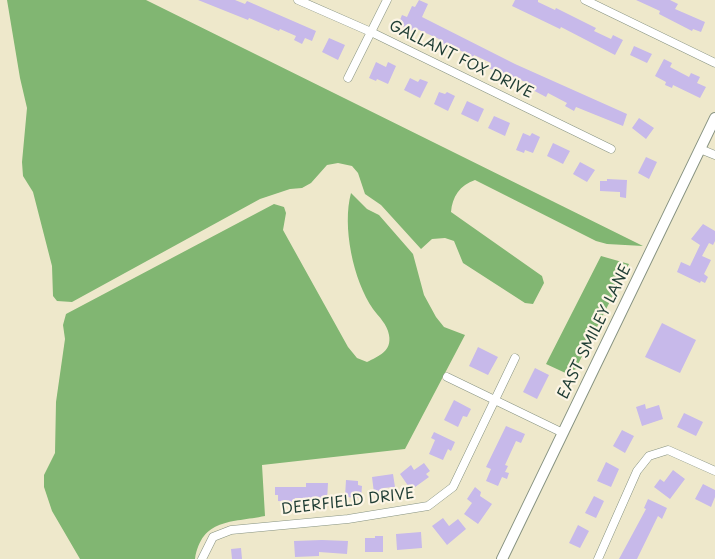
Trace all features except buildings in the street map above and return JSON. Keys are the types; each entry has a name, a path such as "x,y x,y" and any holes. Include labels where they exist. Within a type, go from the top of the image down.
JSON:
{"street":[{"name":"GALLANT FOX DRIVE","path":"298,0 371,32 611,149"},
{"path":"348,78 387,0"},
{"path":"586,0 715,63"},
{"name":"EAST SMILEY LANE","path":"502,559 715,118"},
{"path":"700,149 715,155"},
{"name":"DEERFIELD DRIVE","path":"202,559 213,537 231,530 348,518 428,506 453,487 515,358"},
{"path":"447,377 563,432"},
{"path":"598,559 637,471 649,456 668,450 715,472"}],"green space":[{"path":"7,0 146,0 643,246 607,244 596,241 475,180 470,182 458,192 453,201 451,212 542,276 544,283 533,304 525,303 463,263 454,241 445,238 432,239 421,249 381,205 365,194 358,173 352,166 338,163 327,165 311,183 302,188 290,189 260,199 72,302 57,301 53,296 52,266 33,192 23,176 22,162 27,108"},
{"path":"351,193 367,209 379,215 413,254 424,295 444,327 465,335 405,449 262,465 265,516 230,522 211,529 204,536 195,559 80,559 52,511 44,487 44,475 55,453 56,402 65,339 63,325 66,314 274,204 284,207 286,213 283,230 348,347 357,358 367,362 387,349 389,335 385,324 366,297 355,268 351,253 348,221"},
{"path":"601,256 629,264 572,376 546,364"}]}
